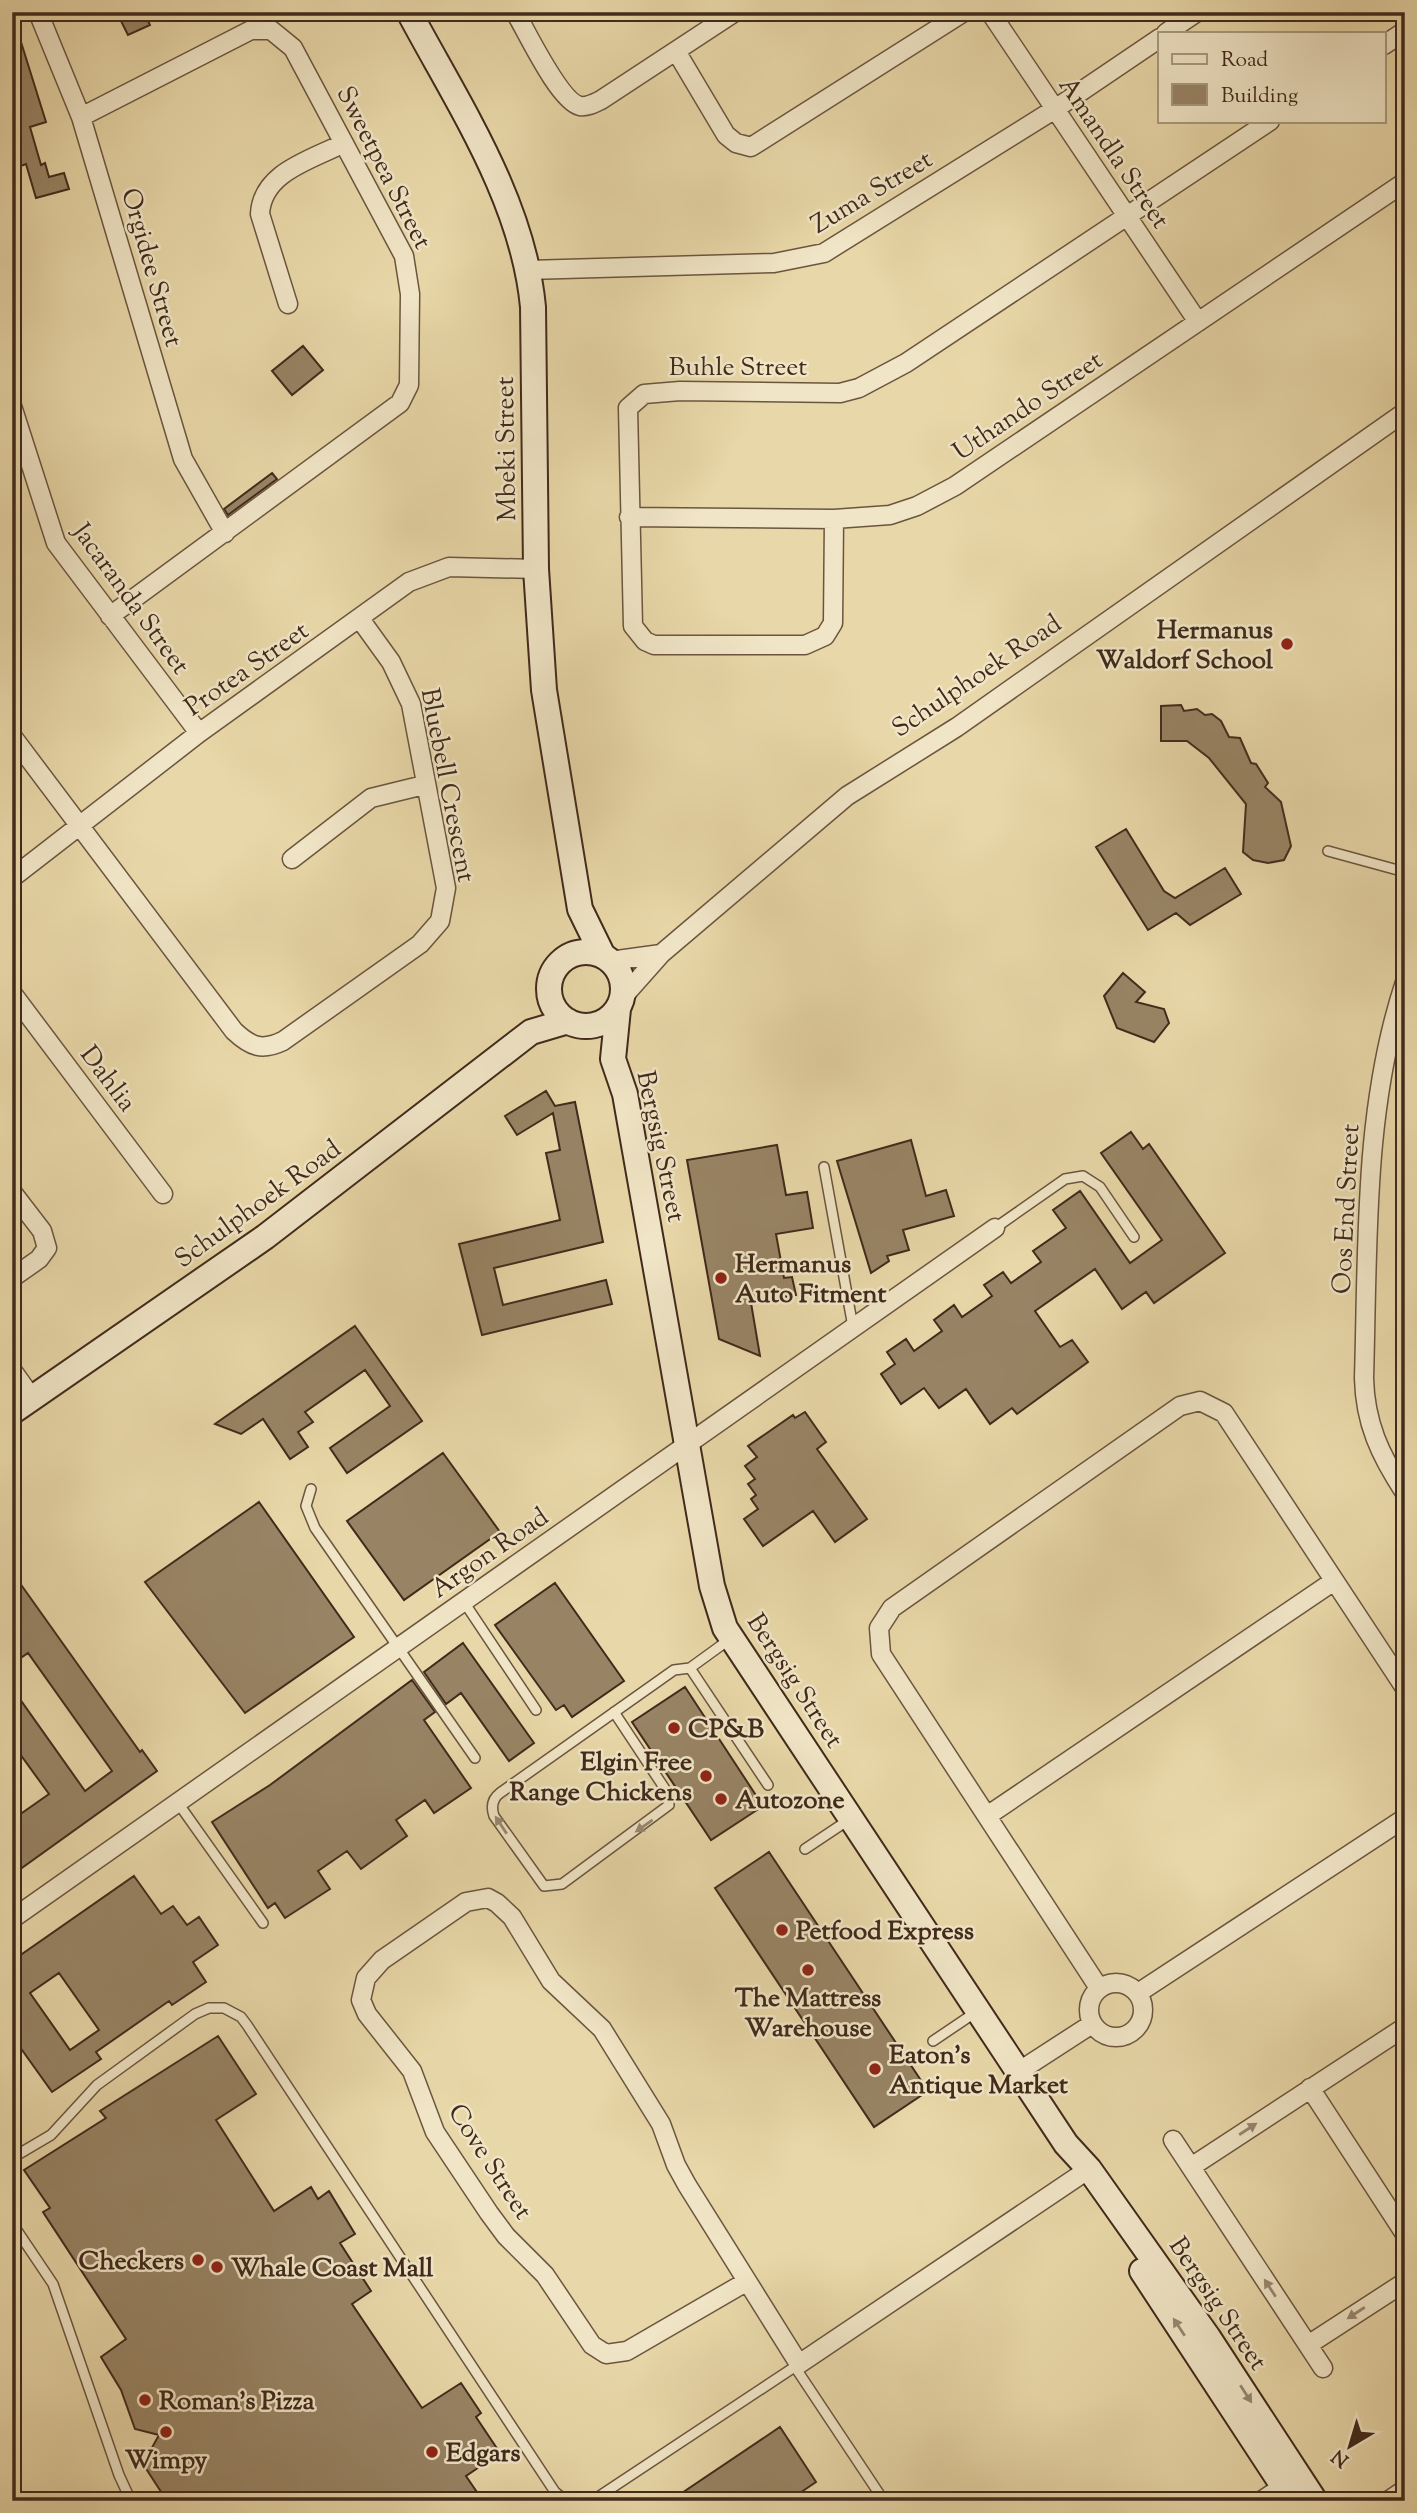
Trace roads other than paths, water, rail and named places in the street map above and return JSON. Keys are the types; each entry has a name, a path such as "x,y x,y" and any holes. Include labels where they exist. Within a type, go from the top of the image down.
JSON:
{"street":[{"name":"Orgidee Street","path":"38,12 81,117 183,459 225,533"},
{"name":"Mbeki Street","path":"409,12 501,188 519,233 528,270 533,307 536,569 544,690 580,909 606,959"},
{"path":"523,15 560,89 578,106 601,100 735,12"},
{"path":"676,51 726,135 736,143 751,147 964,12"},
{"name":"Amandla Street","path":"990,12 1198,322"},
{"path":"1167,32 1197,12"},
{"name":"Sweetpea Street","path":"81,117 251,30 263,28 281,36 293,48 395,236 409,271 409,385 400,403 110,616"},
{"path":"1386,44 1405,31"},
{"name":"Zuma Street","path":"528,270 774,263 824,253 1055,109 1158,38"},
{"name":"Buhle Street","path":"834,519 833,623 825,636 805,645 654,645 645,641 633,626 628,408 638,398 680,391 840,393 859,388 906,363 1268,122"},
{"path":"288,304 260,214 260,199 276,178 344,143"},
{"name":"Uthando Street","path":"629,517 834,519 890,515 917,506 945,491 1405,182"},
{"name":"Jacaranda Street","path":"12,406 56,543 199,733"},
{"name":"Schulphoek Road","path":"620,1004 661,954 847,796 957,727 1405,412"},
{"name":"Protea Street","path":"12,878 199,733 409,582 428,573 449,568 536,569"},
{"name":"Bluebell Crescent","path":"12,736 234,1031 252,1046 270,1047 283,1041 420,944 440,921 446,888 424,785 411,704 391,662 360,619"},
{"path":"292,859 371,798 424,785"},
{"name":"Mbeki Street","path":"565,959 580,909"},
{"path":"606,959 621,976 620,1004 600,1023 573,1023 559,1014 550,996 552,975 565,959 585,952 606,959 661,954"},
{"name":"Oos End Street","path":"1405,982 1380,1085 1370,1181 1364,1378 1364,1400 1375,1441 1405,1493"},
{"name":"Dahlia","path":"12,993 163,1194"},
{"name":"Schulphoek Road","path":"22,1405 265,1237 530,1032 550,996"},
{"name":"Bergsig Street","path":"620,1004 613,1059 625,1094 716,1602 731,1639 1084,2173 1208,2337 1290,2485 1315,2501"},
{"name":"Schulphoek Road","path":"530,1032 573,1023"},
{"name":"Bergsig Street","path":"573,1023 613,1059"},
{"path":"12,1192 42,1231 47,1248 39,1259 12,1278"},
{"name":"Argon Road","path":"12,1919 995,1228"},
{"path":"12,1370 22,1405"},
{"path":"1099,1988 881,1654 878,1636 882,1621 892,1608 1180,1406 1200,1401 1209,1403 1224,1413 1405,1688"},
{"path":"987,1816 1334,1581"},
{"path":"1138,1993 1405,1818"},
{"name":"Cove Street","path":"746,2282 627,2351 615,2354 597,2350 579,2328 545,2275 506,2236 435,2132 412,2071 364,2007 361,1990 366,1978 382,1960 467,1902 488,1898 497,1903 512,1917 551,1981 602,2029 662,2124 676,2165 797,2366"},
{"path":"1120,1983 1138,1993 1143,2015 1131,2033 1110,2037 1092,2024 1090,2000 1099,1988 1120,1983"},
{"path":"1018,2072 1092,2024"},
{"path":"1191,2167 1405,2027"},
{"path":"1310,2088 1405,2234"},
{"path":"1173,2140 1323,2368"},
{"path":"797,2366 1084,2173"},
{"path":"1307,2345 1405,2281"}],"lane":[{"path":"1328,851 1405,872"},
{"path":"824,1167 853,1328"},
{"path":"995,1228 1065,1179 1083,1176 1095,1182 1135,1237"},
{"path":"311,1489 306,1506 315,1528 475,1758"},
{"path":"464,1602 536,1710"},
{"path":"614,1712 667,1792 669,1805 562,1884 544,1886 494,1816 494,1801 614,1712 674,1670 690,1668 731,1639"},
{"path":"690,1668 768,1785"},
{"path":"178,1803 262,1923"},
{"path":"805,1849 850,1819"},
{"path":"12,2158 51,2135 97,2085 195,2014 217,2007 233,2012 247,2025 555,2492 566,2501"},
{"path":"933,2041 978,2011"},
{"path":"12,2223 53,2284 131,2501"},
{"path":"592,2501 797,2366 884,2501"},
{"path":"1380,2501 1405,2484"},
{"path":"1253,2501 1290,2485"},
{"path":"12,2496 16,2501"}],"place":[{"name":"Hermanus Waldorf School","path":"1287,644"},
{"name":"Hermanus Auto Fitment","path":"721,1278"},
{"name":"CP&B","path":"674,1728"},
{"name":"Elgin Free Range Chickens","path":"706,1776"},
{"name":"Autozone","path":"721,1799"},
{"name":"Petfood Express","path":"782,1930"},
{"name":"The Mattress Warehouse","path":"808,1970"},
{"name":"Eaton's Antique Market","path":"875,2069"},
{"name":"Checkers","path":"198,2260"},
{"name":"Whale Coast Mall","path":"217,2267"},
{"name":"Roman's Pizza","path":"145,2400"},
{"name":"Wimpy","path":"166,2432"},
{"name":"Edgars","path":"432,2452"}]}
